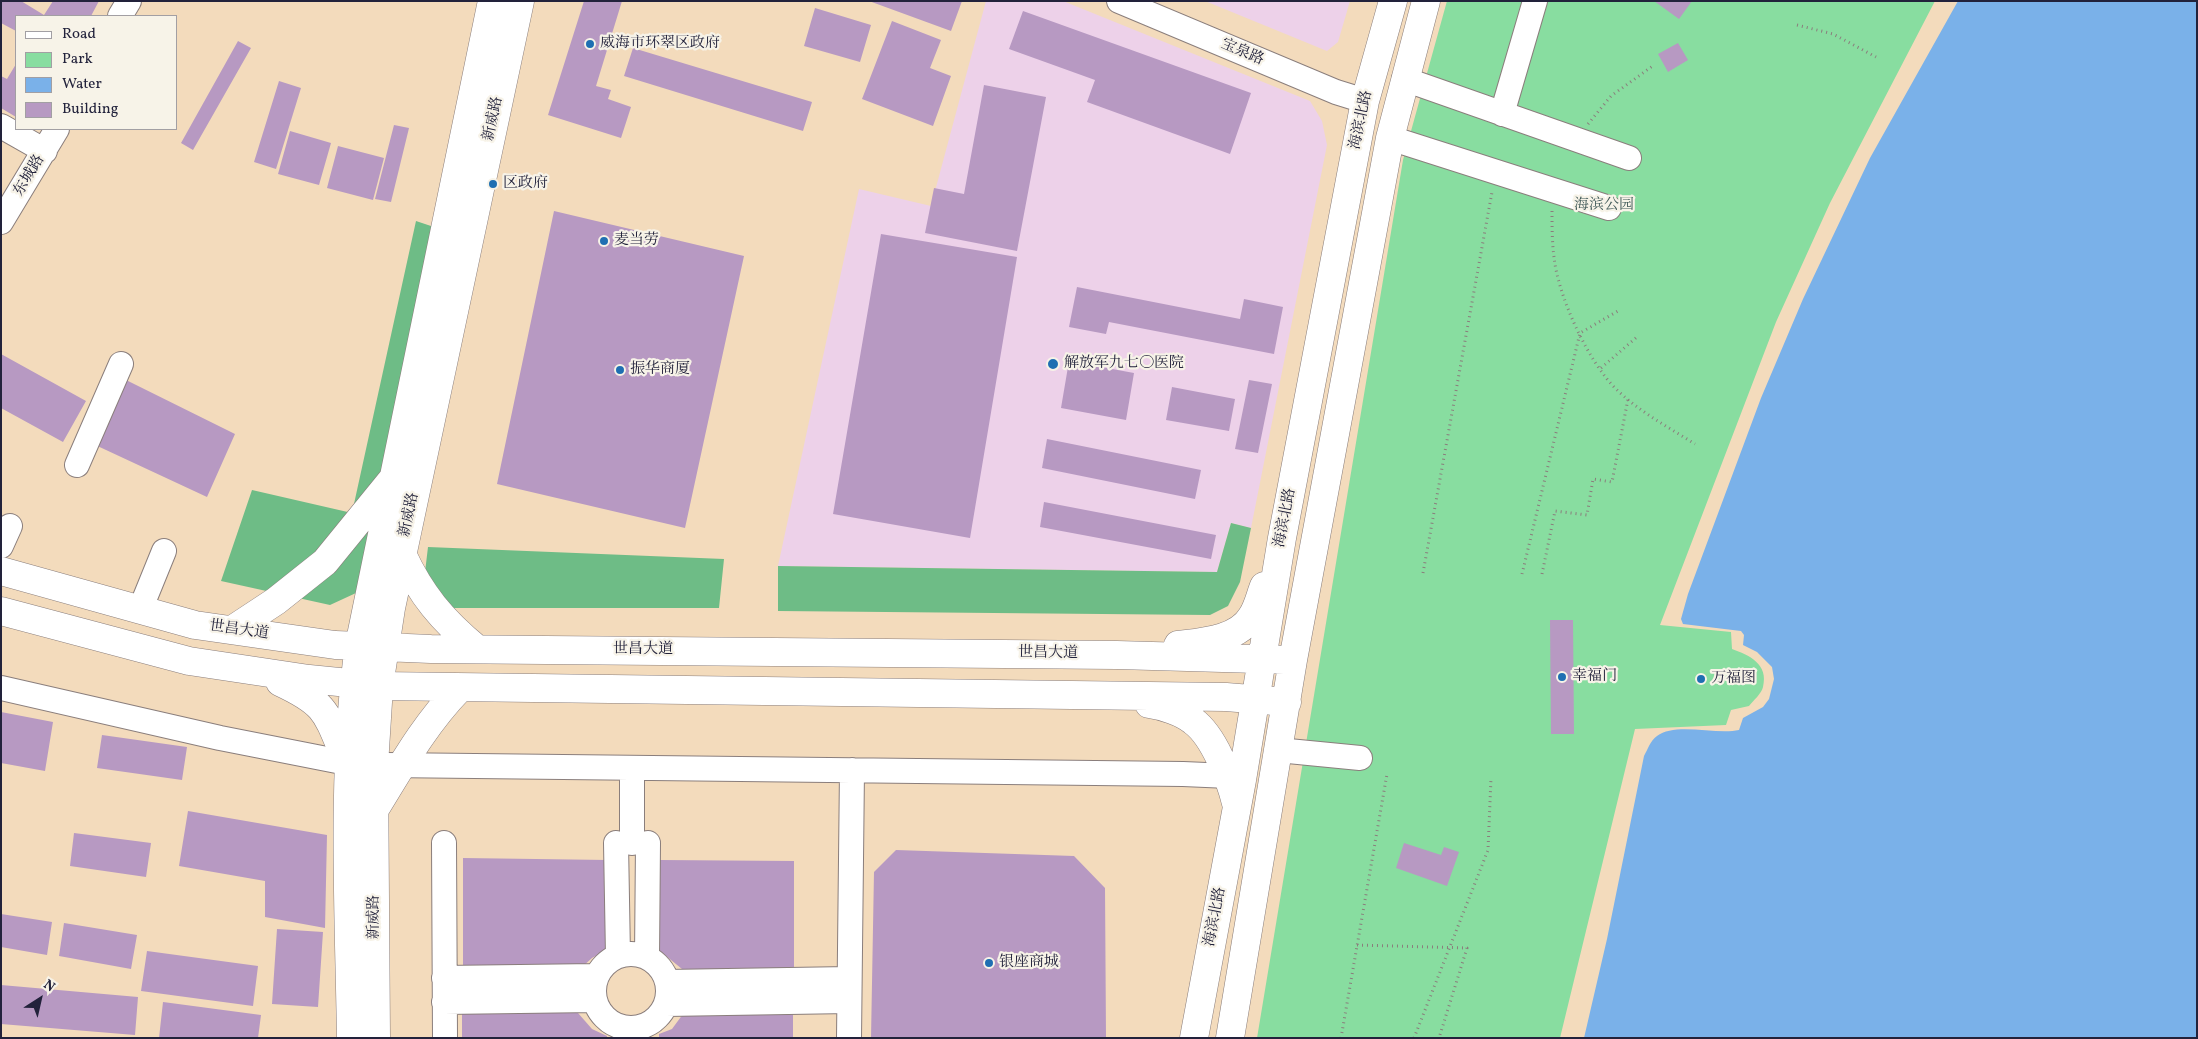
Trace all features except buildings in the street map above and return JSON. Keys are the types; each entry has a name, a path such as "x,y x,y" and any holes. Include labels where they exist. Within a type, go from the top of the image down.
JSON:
{"main road":[{"name":"新威路","path":"351,1038 347,763 366,685 393,478 492,1"},
{"name":"海滨北路","path":"1194,1038 1237,807 1236,778 1256,700 1282,538 1365,101 1393,1"},
{"name":"海滨北路","path":"1230,1038 1293,660 1390,138 1426,1"},
{"name":"新威路","path":"371,647 402,554 519,4"},
{"path":"232,630 296,586 325,562 393,478"},
{"path":"1117,655 1212,640 1237,631 1252,617 1282,538"},
{"path":"402,554 416,584 433,608 477,649"},
{"name":"世昌大道","path":"1,571 195,625 371,647 1117,655 1293,660"},
{"path":"1,610 189,661 366,685 459,689 1106,696 1286,702"},
{"path":"254,670 310,698 324,711 332,723 347,763"},
{"name":"新威路","path":"366,685 374,765 376,1038"},
{"path":"374,809 430,721 459,689"},
{"path":"1106,696 1160,706 1194,721 1236,778"}],"street":[{"path":"121,15 129,1"},
{"path":"492,1 519,4"},
{"name":"宝泉路","path":"1119,1 1336,92 1365,101"},
{"path":"1502,114 1534,1"},
{"path":"1404,79 1629,158"},
{"path":"1,126 45,151"},
{"name":"东城路","path":"1,222 56,130"},
{"path":"1390,138 1609,208"},
{"path":"77,465 121,364"},
{"path":"140,610 164,551"},
{"path":"1,688 220,738 347,763"},
{"path":"1278,750 1360,758"},
{"path":"374,765 852,770 1236,778"},
{"path":"618,956 632,843 632,768"},
{"path":"849,1038 852,770"},
{"path":"444,843 444,1038"},
{"path":"632,843 647,957"},
{"path":"634,954 647,957 658,965 666,993 662,1013 646,1032 628,1029 616,1032 598,1011 594,1000 596,976 602,966 618,956 634,954"},
{"path":"444,978 596,976"},
{"path":"666,993 849,990"},
{"path":"444,1002 594,1000"}],"path":[{"path":"1797,25 1833,34 1876,57"},
{"path":"1585,128 1611,96 1654,65"},
{"path":"1423,573 1492,191"},
{"path":"1552,211 1554,258 1564,301 1601,368 1616,388 1644,412 1695,444"},
{"path":"1522,574 1580,333 1618,311"},
{"path":"1601,368 1637,337"},
{"path":"1542,574 1555,511 1588,515 1593,479 1612,482 1628,399"},
{"path":"1341,1038 1387,774"},
{"path":"1414,1038 1488,850 1491,778"},
{"path":"1357,945 1467,948 1439,1038"}],"shaded area":[{"name":"解放军九七〇医院","path":"986,1 1063,1 1310,101 1322,121 1327,145 1251,528 1231,523 1217,572 778,566 859,189 931,206"},
{"path":"1205,1 1350,1 1338,42 1327,51"}],"green space":[{"name":"海滨公园","path":"1447,1 1935,1 1830,203 1776,322 1660,625 1731,632 1732,649 1745,654 1760,666 1764,679 1762,689 1749,706 1731,710 1726,725 1635,729 1560,1038 1257,1038 1403,160"},
{"path":"416,221 434,227 356,593 330,605 221,581 252,490 352,513"},
{"path":"1231,523 1251,528 1240,582 1228,606 1210,615 778,611 778,566 1217,572"},
{"path":"428,547 724,559 719,608 454,608 423,589"}],"water":[{"path":"1958,1 2197,1 2197,1038 1584,1038 1607,939 1644,756 1649,745 1657,736 1674,730 1739,730 1743,718 1763,707 1769,699 1774,679 1772,667 1757,652 1743,645 1744,635 1741,631 1683,624 1681,619 1688,594 1761,398 1803,299 1870,158"}],"place":[{"name":"威海市环翠区政府","path":"590,44"},
{"name":"区政府","path":"493,184"},
{"name":"麦当劳","path":"604,241"},
{"name":"解放军九七〇医院","path":"1053,364"},
{"name":"振华商厦","path":"620,370"},
{"name":"幸福门","path":"1562,677"},
{"name":"万福图","path":"1701,679"},
{"name":"银座商城","path":"989,963"}]}
